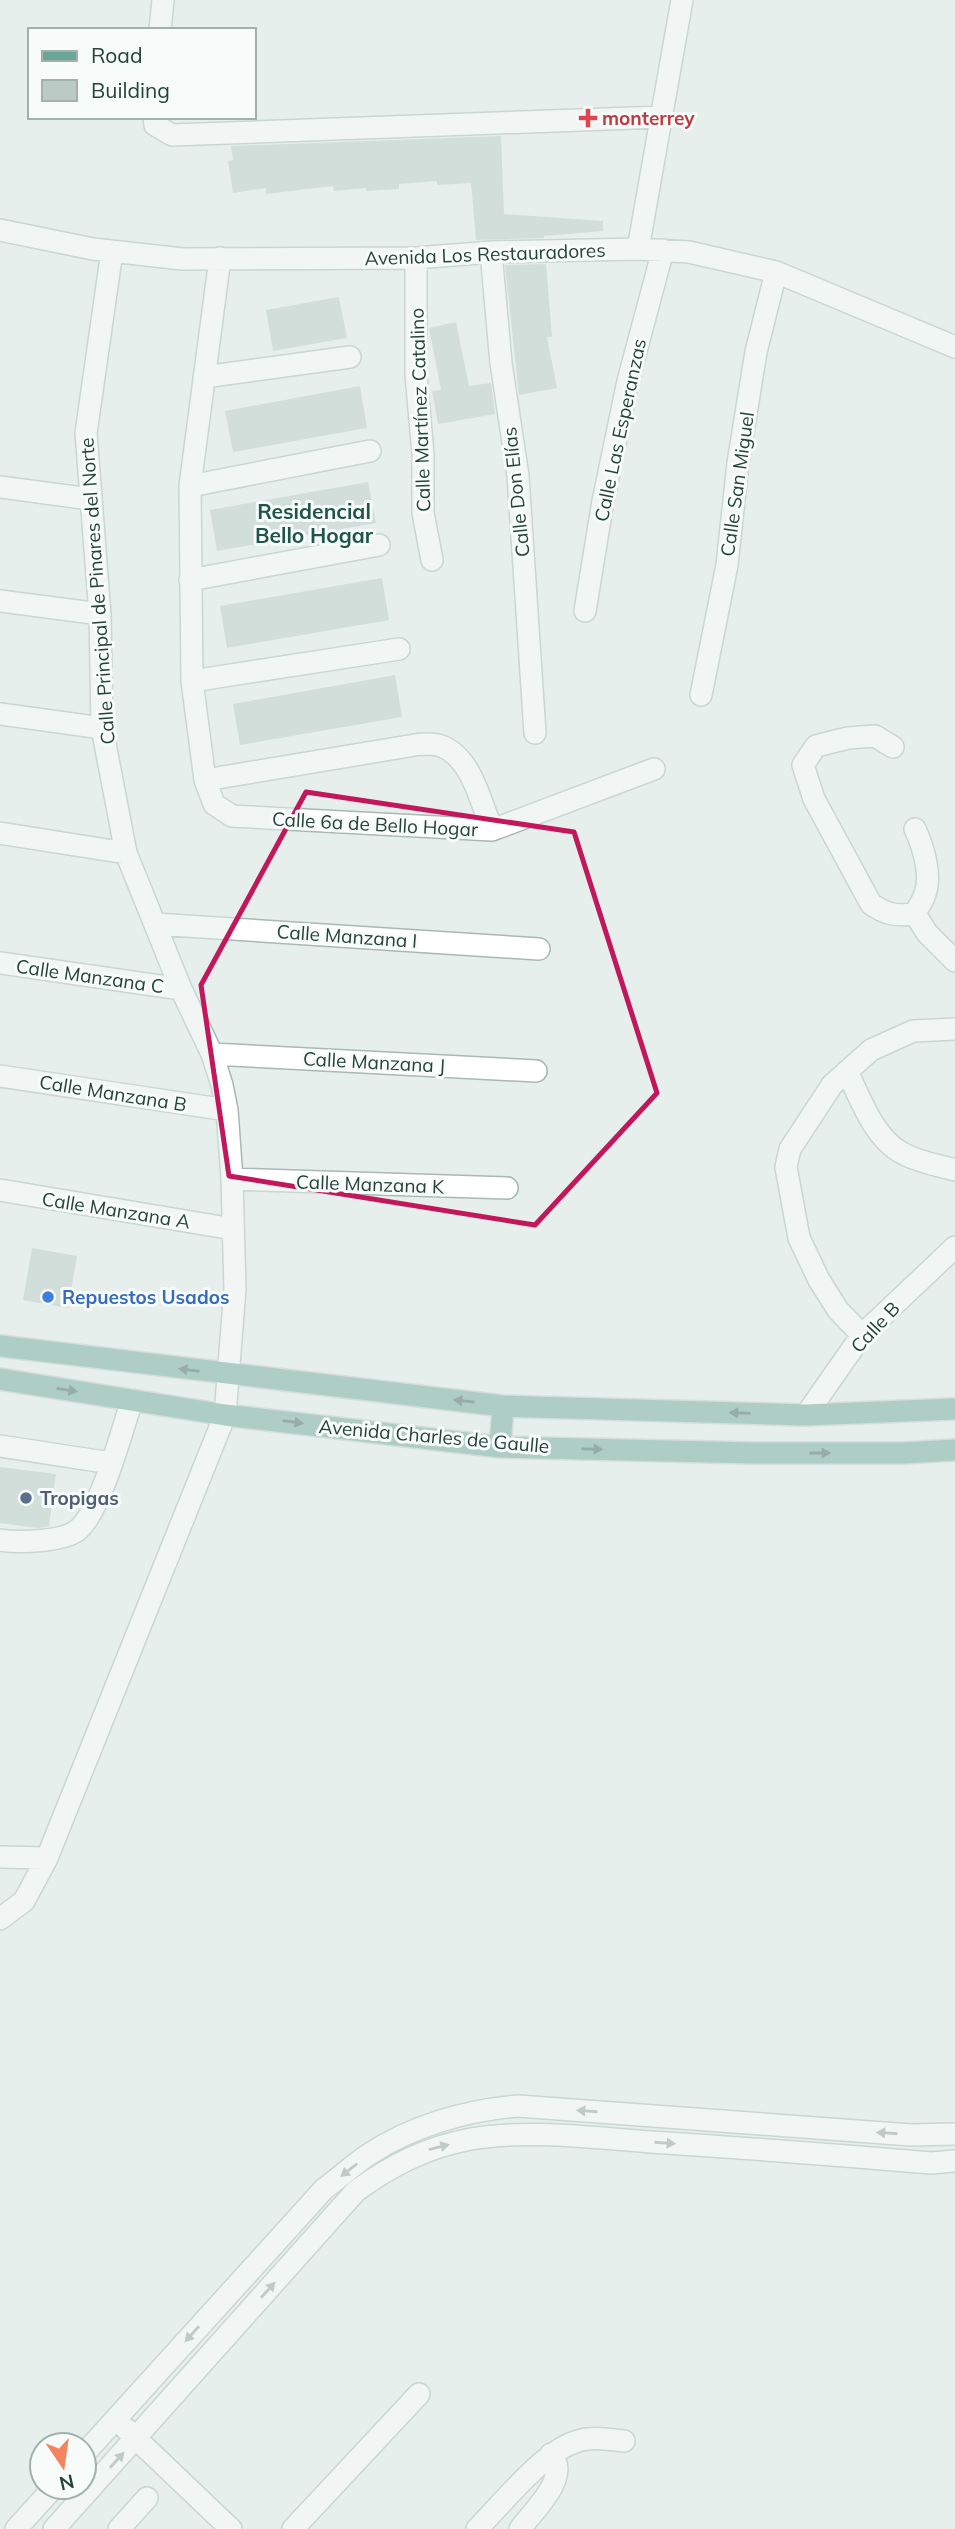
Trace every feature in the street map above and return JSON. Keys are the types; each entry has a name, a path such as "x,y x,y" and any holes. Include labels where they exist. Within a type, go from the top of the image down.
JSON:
{"main road":[{"name":"Avenida Charles de Gaulle","path":"0,1346 503,1406 806,1416 955,1409"},
{"name":"Avenida Charles de Gaulle","path":"0,1379 225,1415 500,1447 754,1453 903,1453 955,1450"},
{"path":"500,1447 503,1406"}],"street":[{"path":"160,28 163,0"},
{"path":"638,248 682,0"},
{"path":"154,119 155,125 172,135 661,117"},
{"name":"Avenida Los Restauradores","path":"0,230 112,251 182,259 416,258 491,252 638,248 689,252 776,272 955,347"},
{"name":"Calle Las Esperanzas","path":"585,611 603,501 623,408 663,250"},
{"name":"Calle Principal de Pinares del Norte","path":"0,1919 24,1901 47,1858 225,1415 230,1375 235,1289 227,1110 212,1054 181,989 126,853 102,728 100,614 86,433 112,251"},
{"name":"Calle Don Elías","path":"491,252 501,363 518,476 535,733"},
{"path":"220,258 190,486 192,681 205,780 421,744 438,745 453,753 466,767 492,830"},
{"name":"Calle Martínez Catalino","path":"416,258 416,375 423,454 423,513 432,560"},
{"name":"Calle San Miguel","path":"701,695 726,565 738,463 756,352 776,272"},
{"path":"204,377 350,358"},
{"path":"190,486 370,451"},
{"path":"0,487 90,499"},
{"path":"190,580 379,545"},
{"path":"0,601 100,614"},
{"path":"192,681 399,649"},
{"path":"0,714 102,728"},
{"path":"893,747 875,736 848,738 816,746 803,765 814,799 871,904 884,913 895,916 915,914"},
{"name":"Calle 6a de Bello Hogar","path":"205,780 214,804 232,816 492,830 654,769"},
{"path":"915,829 923,852 927,878 926,892 915,914"},
{"path":"0,833 126,853"},
{"path":"915,914 927,933 955,961"},
{"name":"Calle Manzana I","path":"155,923 539,948"},
{"name":"Calle Manzana C","path":"0,963 181,989"},
{"path":"862,1335 838,1310 819,1280 799,1238 786,1167 790,1149 832,1085 871,1049 913,1031 955,1029"},
{"name":"Calle Manzana J","path":"212,1054 536,1070"},
{"path":"847,1071 884,1138 900,1152 919,1161 955,1170"},
{"name":"Calle Manzana B","path":"0,1076 227,1110"},
{"name":"Calle Manzana K","path":"232,1179 507,1188"},
{"name":"Calle Manzana A","path":"0,1190 233,1229"},
{"name":"Calle B","path":"806,1416 862,1335 955,1247"},
{"path":"0,1540 62,1538 79,1529 98,1499 132,1400"},
{"path":"0,1446 111,1463"},
{"path":"0,1857 47,1858"},
{"path":"98,2439 324,2189 369,2154 415,2130 485,2109 518,2106 911,2135 955,2134"},
{"path":"54,2529 356,2191 385,2170 428,2150 472,2139 511,2136 582,2137 931,2163 955,2161"},
{"path":"293,2529 419,2394"},
{"path":"116,2419 231,2529"},
{"path":"477,2529 551,2454 573,2442 590,2438 624,2441"},
{"path":"520,2529 553,2485 558,2470 556,2460 551,2454"},
{"path":"119,2529 147,2498"},
{"path":"16,2529 41,2501"}],"highlighted area":[{"path":"306,792 574,832 657,1093 535,1225 229,1176 201,985"}],"building":[{"path":"501,136 504,214 603,221 603,231 544,238 476,240 471,183 437,185 437,181 399,184 399,189 366,191 366,188 334,191 333,186 266,194 266,188 233,193 228,161 233,160 231,146"},
{"path":"546,264 552,337 547,337 557,388 519,395 505,265"},
{"path":"339,297 347,338 273,351 266,310"},
{"path":"456,322 469,386 491,383 495,414 438,424 432,391 441,390 429,328"},
{"path":"360,386 367,428 233,452 225,411"},
{"path":"368,482 376,523 217,551 210,510"},
{"path":"382,578 389,620 227,648 220,606"},
{"path":"395,675 402,717 240,745 233,704"},
{"path":"32,1248 77,1256 68,1308 23,1300"},
{"name":"Tropigas","path":"0,1467 56,1474 49,1526 38,1528 0,1523"}],"place":[{"name":"monterrey","path":"588,118"},
{"name":"Repuestos Usados","path":"48,1297"},
{"name":"Tropigas","path":"26,1498"}],"district":[{"name":"Residencial Bello Hogar","path":"314,524"}]}
